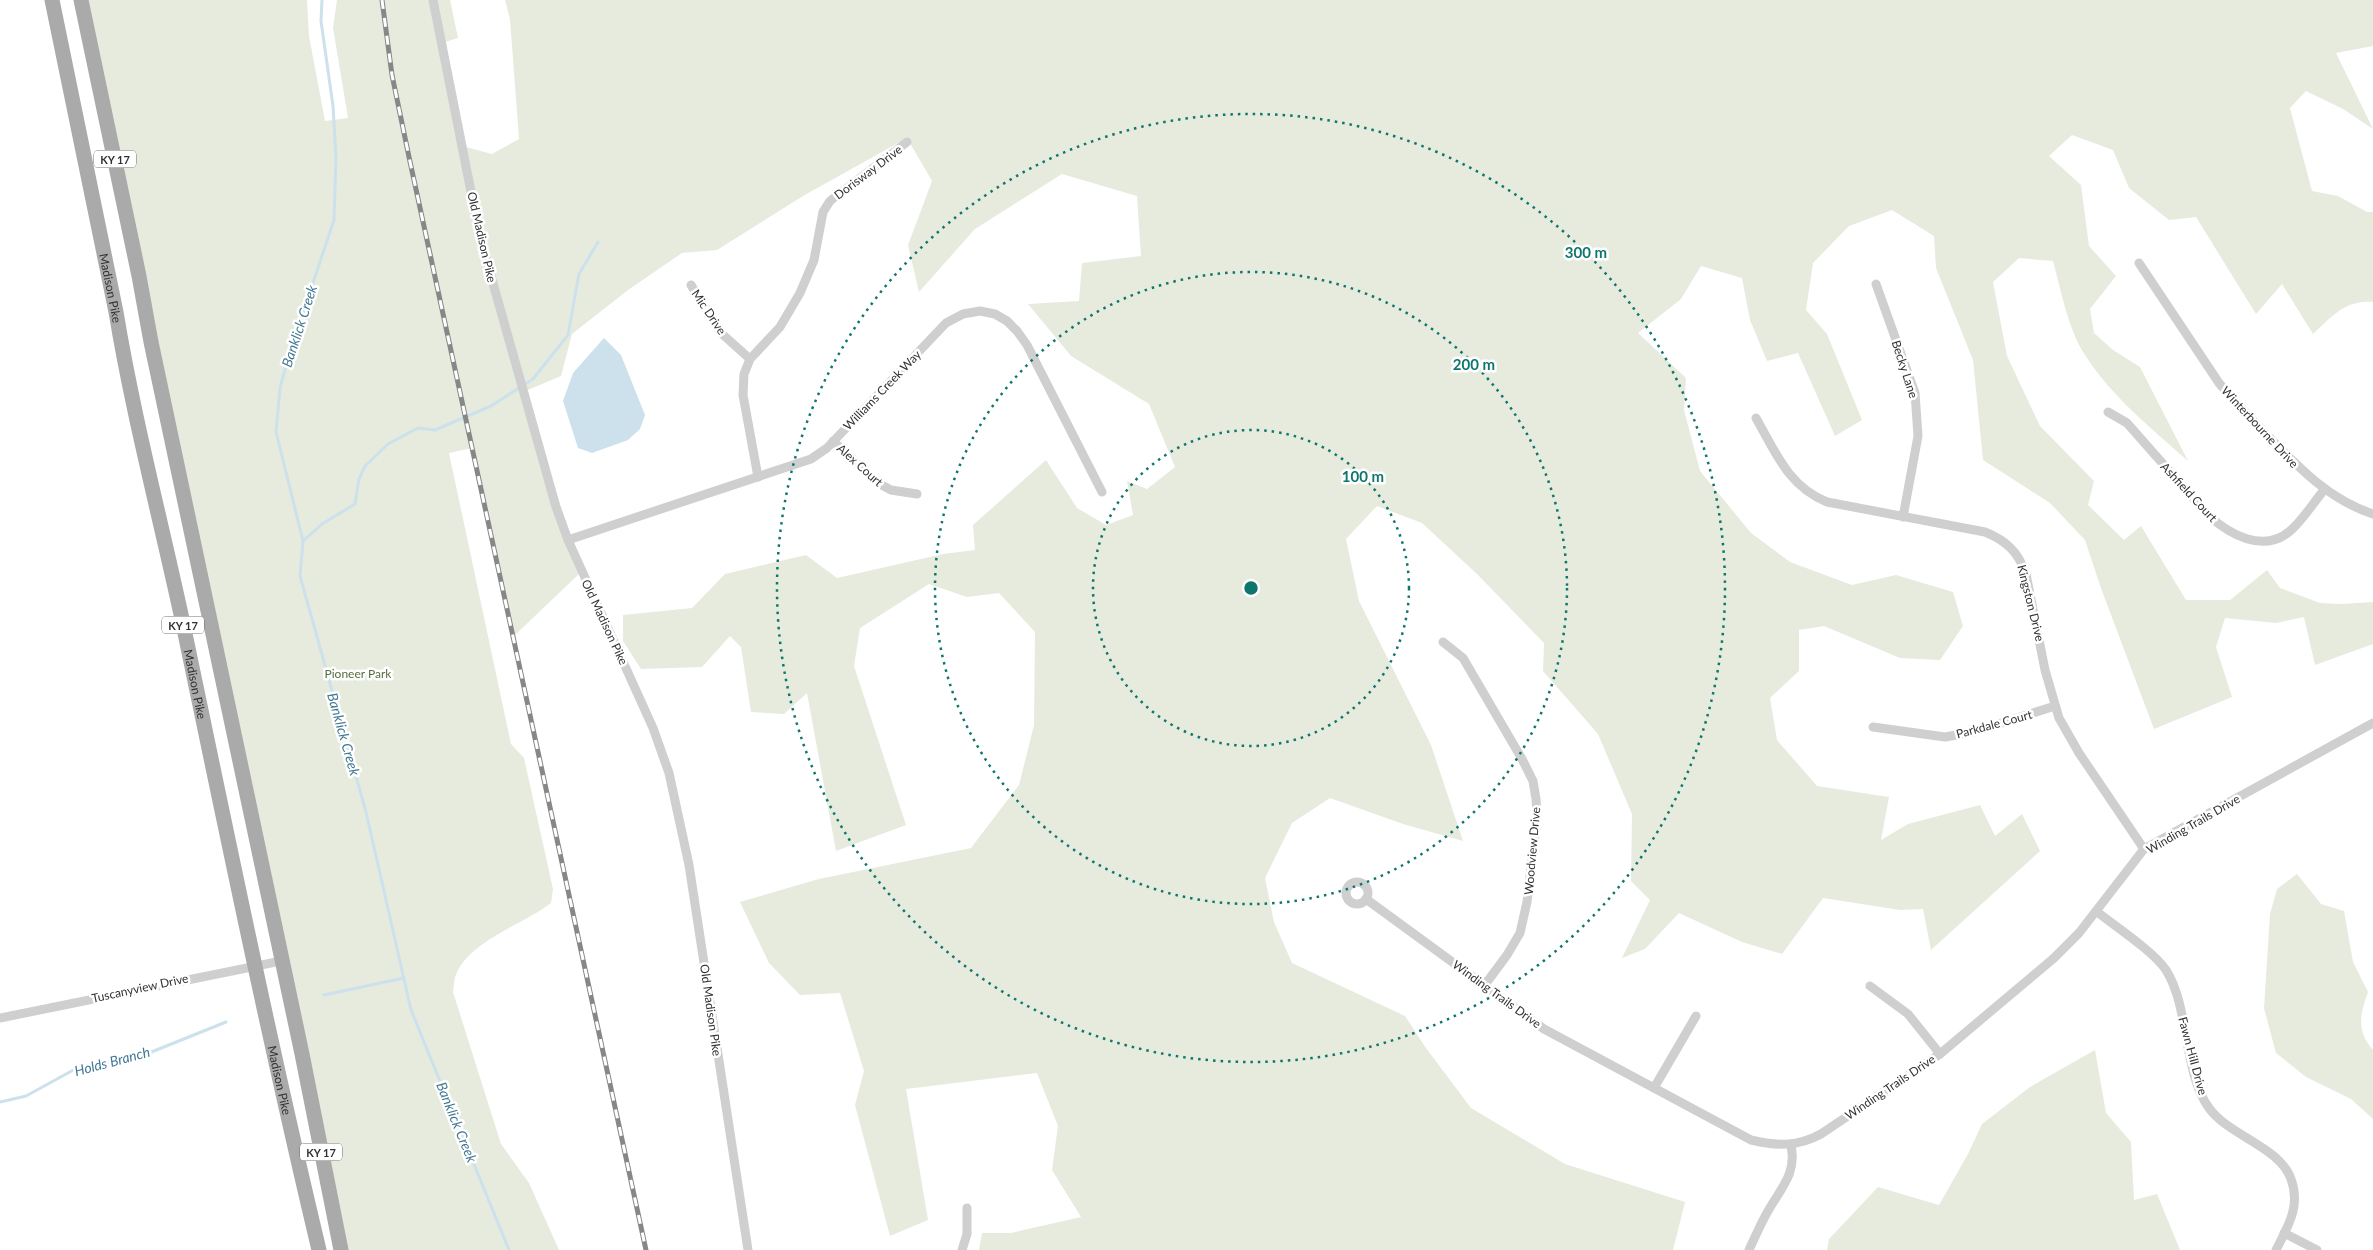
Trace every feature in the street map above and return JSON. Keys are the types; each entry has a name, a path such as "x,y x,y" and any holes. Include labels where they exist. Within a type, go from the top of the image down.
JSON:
{"main road":[{"name":"Madison Pike","path":"52,0 124,358 180,612 254,965 319,1250"},
{"name":"KY 17","path":"81,0 302,1054 340,1250"}],"street":[{"name":"Old Madison Pike","path":"433,0 480,237 530,418 568,540 652,728 669,773 689,865 748,1250"},
{"name":"Dorisway Drive","path":"758,477 743,395 744,374 750,359 780,327 800,294 814,260 823,212 830,201 907,142"},
{"name":"Winterbourne Drive","path":"2139,262 2219,383 2302,472 2324,490 2373,514"},
{"name":"Becky Lane","path":"1876,284 1915,394 1918,436 1903,517"},
{"name":"Mic Drive","path":"691,285 721,333 750,359"},
{"name":"Williams Creek Way","path":"568,540 811,459 833,441 946,323 980,311 995,314 1007,321 1027,345 1102,492"},
{"name":"Ashfield Court","path":"2108,412 2127,423 2208,515 2217,523 2244,539 2263,542 2283,536 2291,530 2324,490"},
{"name":"Kingston Drive","path":"1756,418 1789,475 1808,493 1828,502 1985,532 2009,545 2021,561 2026,574 2055,706 2079,752 2144,849"},
{"name":"Alex Court","path":"833,441 878,483 891,490 917,494"},
{"name":"Woodview Drive","path":"1442,642 1463,658 1522,759 1533,781 1536,799 1537,818 1527,902 1520,933 1508,955 1484,986"},
{"name":"Parkdale Court","path":"1873,727 1945,737 1973,732 2055,706"},
{"name":"Winding Trails Drive","path":"1366,899 1544,1029 1751,1140 1791,1146 1821,1134 1940,1054 2054,958 2096,911 2144,849 2373,723"},
{"name":"Fawn Hill Drive","path":"2096,911 2158,961 2173,983 2198,1087 2209,1108 2221,1122 2277,1158 2289,1173 2296,1195 2295,1204 2276,1250"},
{"name":"Tuscanyview Drive","path":"0,1018 281,961"},
{"path":"1870,986 1908,1014 1940,1054"},
{"path":"1654,1088 1696,1016"},
{"path":"1749,1250 1768,1211 1790,1176 1793,1156 1791,1146"},
{"path":"962,1250 967,1234 967,1208"},
{"path":"2284,1233 2317,1250"}],"green space":[{"name":"Pioneer Park","path":"81,0 307,0 309,36 325,121 348,118 333,28 337,0 450,0 458,38 442,43 462,146 492,154 519,139 510,19 505,0 2373,0 2373,46 2336,53 2373,129 2343,109 2306,91 2290,108 2312,191 2338,196 2367,212 2373,212 2373,302 2355,303 2347,306 2313,334 2282,284 2256,314 2196,217 2169,220 2129,188 2113,150 2072,135 2049,156 2081,185 2089,246 2116,276 2090,309 2094,333 2113,350 2140,367 2188,461 2146,424 2107,385 2085,355 2074,333 2053,261 2019,258 1993,282 2007,356 2040,426 2094,481 2088,505 2124,540 2141,526 2186,600 2230,600 2267,570 2280,588 2320,603 2373,602 2373,644 2315,665 2304,617 2276,623 2225,618 2216,647 2232,697 2154,729 2102,591 2085,540 2050,503 1983,460 1973,360 1936,268 1934,236 1892,210 1849,226 1813,263 1806,310 1827,334 1862,420 1835,436 1798,353 1767,361 1750,320 1742,278 1701,266 1681,299 1638,333 1686,378 1684,410 1700,471 1751,533 1790,562 1852,585 1896,575 1953,592 1963,626 1940,660 1900,658 1824,626 1799,630 1799,671 1770,698 1777,740 1817,786 1889,797 1881,840 1908,824 1980,805 1995,836 2022,814 2040,851 1931,950 1923,909 1900,910 1823,898 1782,954 1742,942 1679,913 1645,949 1622,958 1650,900 1631,881 1632,814 1598,734 1543,671 1544,643 1477,574 1422,523 1377,506 1346,539 1359,601 1431,745 1463,841 1403,824 1330,798 1292,823 1265,878 1274,922 1292,963 1405,1016 1426,1048 1471,1108 1565,1164 1685,1202 1673,1250 979,1250 982,1233 1011,1233 1081,1217 1052,1170 1058,1126 1037,1073 906,1089 928,1220 890,1236 855,1105 864,1071 840,993 800,995 769,963 740,902 819,879 971,848 1019,785 1034,725 1035,632 999,593 967,597 929,584 860,628 854,666 906,825 836,851 807,693 784,714 751,712 741,647 730,636 702,667 641,669 623,641 623,615 692,608 725,574 806,555 837,578 943,554 975,550 973,525 1046,460 1077,508 1106,525 1133,515 1127,481 1147,489 1175,467 1149,404 1071,356 1028,304 1079,301 1082,263 1141,256 1137,196 1062,174 975,229 919,292 908,245 932,181 907,138 803,196 717,250 682,253 628,290 572,334 561,376 523,392 582,571 513,637 472,448 449,453 511,744 524,758 553,889 551,903 499,933 474,951 464,961 456,974 453,992 501,1144 529,1183 559,1250 341,1250"},
{"path":"2297,874 2321,904 2344,911 2353,962 2368,992 2361,1022 2364,1036 2373,1050 2373,1119 2351,1099 2306,1077 2276,1053 2264,1008 2270,914 2277,889"},
{"path":"2095,1050 2106,1113 2131,1142 2134,1200 2157,1194 2180,1250 1827,1250 1829,1239 1878,1187 1939,1205 1968,1154 1982,1124 2030,1087"}],"water":[{"path":"604,338 621,355 645,415 640,429 628,440 592,453 578,448 563,401 573,373"}],"waterway":[{"name":"Banklick Creek","path":"322,0 321,21 333,106 336,158 334,220 289,355 280,388 276,432 303,541 300,576 366,812 411,1010 509,1250"},
{"path":"303,541 322,524 355,504 359,479 365,466 388,444 418,428 435,430 491,406 533,379 568,335 579,274 598,242"},
{"name":"Holds Branch","path":"324,995 404,978"},
{"name":"Holds Branch","path":"0,1102 26,1096 77,1068 144,1055 226,1022"}],"railway":[{"path":"382,0 392,75 409,157 646,1250"}]}
